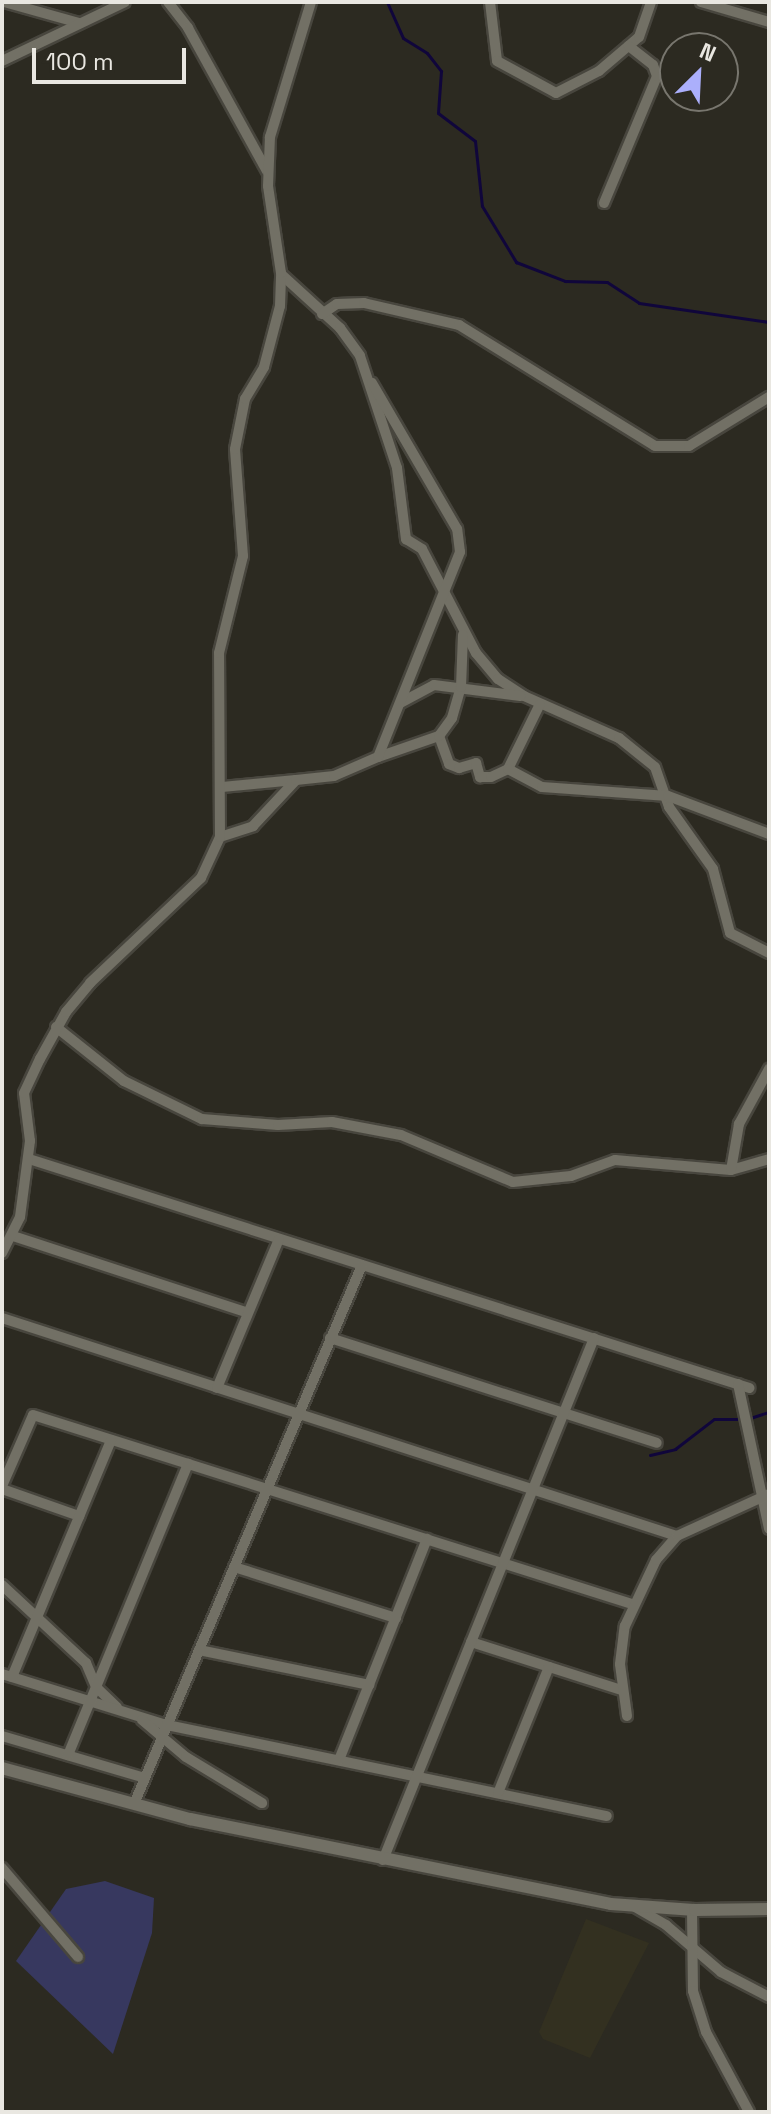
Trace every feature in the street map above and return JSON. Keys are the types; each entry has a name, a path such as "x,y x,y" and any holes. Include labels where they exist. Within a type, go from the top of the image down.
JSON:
{"street":[{"path":"4,2 80,23"},
{"path":"2,61 125,2"},
{"path":"168,2 188,28 268,173"},
{"path":"2,1253 13,1236 29,1159 24,1093 56,1027 104,968 201,878 220,837 219,653 243,556 235,449 245,399 264,367 276,323 281,273 268,173 276,105 311,2"},
{"path":"490,2 497,61 556,93 599,71 629,46 644,28 651,2"},
{"path":"701,2 769,22"},
{"path":"604,203 657,76 653,65 629,46"},
{"path":"281,273 354,346 397,468 406,539 422,549 464,633 498,679 524,696 634,747 655,767 675,817 713,869 730,933 769,953"},
{"path":"322,314 337,304 364,303 459,325 655,446 689,446 769,397"},
{"path":"364,373 457,529 460,552 442,587 378,757"},
{"path":"222,787 334,776 439,736 452,718 461,687 464,633"},
{"path":"400,703 434,685 524,696"},
{"path":"439,736 455,767 476,763 478,774 485,778 508,769 540,704"},
{"path":"508,769 542,787 668,796 769,834"},
{"path":"220,837 253,826 296,780"},
{"path":"56,1027 124,1081 202,1119 332,1122 401,1135 513,1182 589,1172 615,1160 731,1170 769,1159"},
{"path":"731,1170 739,1124 764,1086 769,1069"},
{"path":"29,1159 744,1386 766,1495 769,1529"},
{"path":"13,1236 248,1313"},
{"path":"217,1388 279,1239"},
{"path":"134,1804 362,1265"},
{"path":"2,1318 677,1536"},
{"path":"330,1338 657,1443"},
{"path":"383,1860 594,1338"},
{"path":"79,1516 2,1488 33,1415 632,1604"},
{"path":"111,1440 37,1617 7,1675 167,1725 607,1816"},
{"path":"68,1755 188,1464"},
{"path":"627,1716 621,1690 620,1664 632,1604 656,1560 677,1536 766,1495"},
{"path":"339,1760 427,1539"},
{"path":"234,1567 396,1618"},
{"path":"2,1585 86,1663 96,1687 211,1774 262,1803"},
{"path":"471,1642 621,1690"},
{"path":"199,1650 369,1685"},
{"path":"498,1793 549,1667"},
{"path":"2,1736 145,1778"},
{"path":"2,1768 134,1804 383,1860 635,1907 769,1909"},
{"path":"2,1868 78,1957"},
{"path":"635,1907 721,1972 769,1997"},
{"path":"692,1910 695,1950 693,1991 702,2018 749,2112"}],"shaded area":[{"path":"105,1881 154,1898 152,1933 113,2054 16,1961 66,1889"},
{"path":"586,1919 649,1943 590,2058 543,2039 539,2032"}],"waterway":[{"path":"387,2 403,38 427,53 441,71 438,113 475,141 482,206 516,262 565,281 607,282 639,303 769,322"},
{"path":"650,1455 675,1449 714,1419 747,1419 769,1412"}]}
